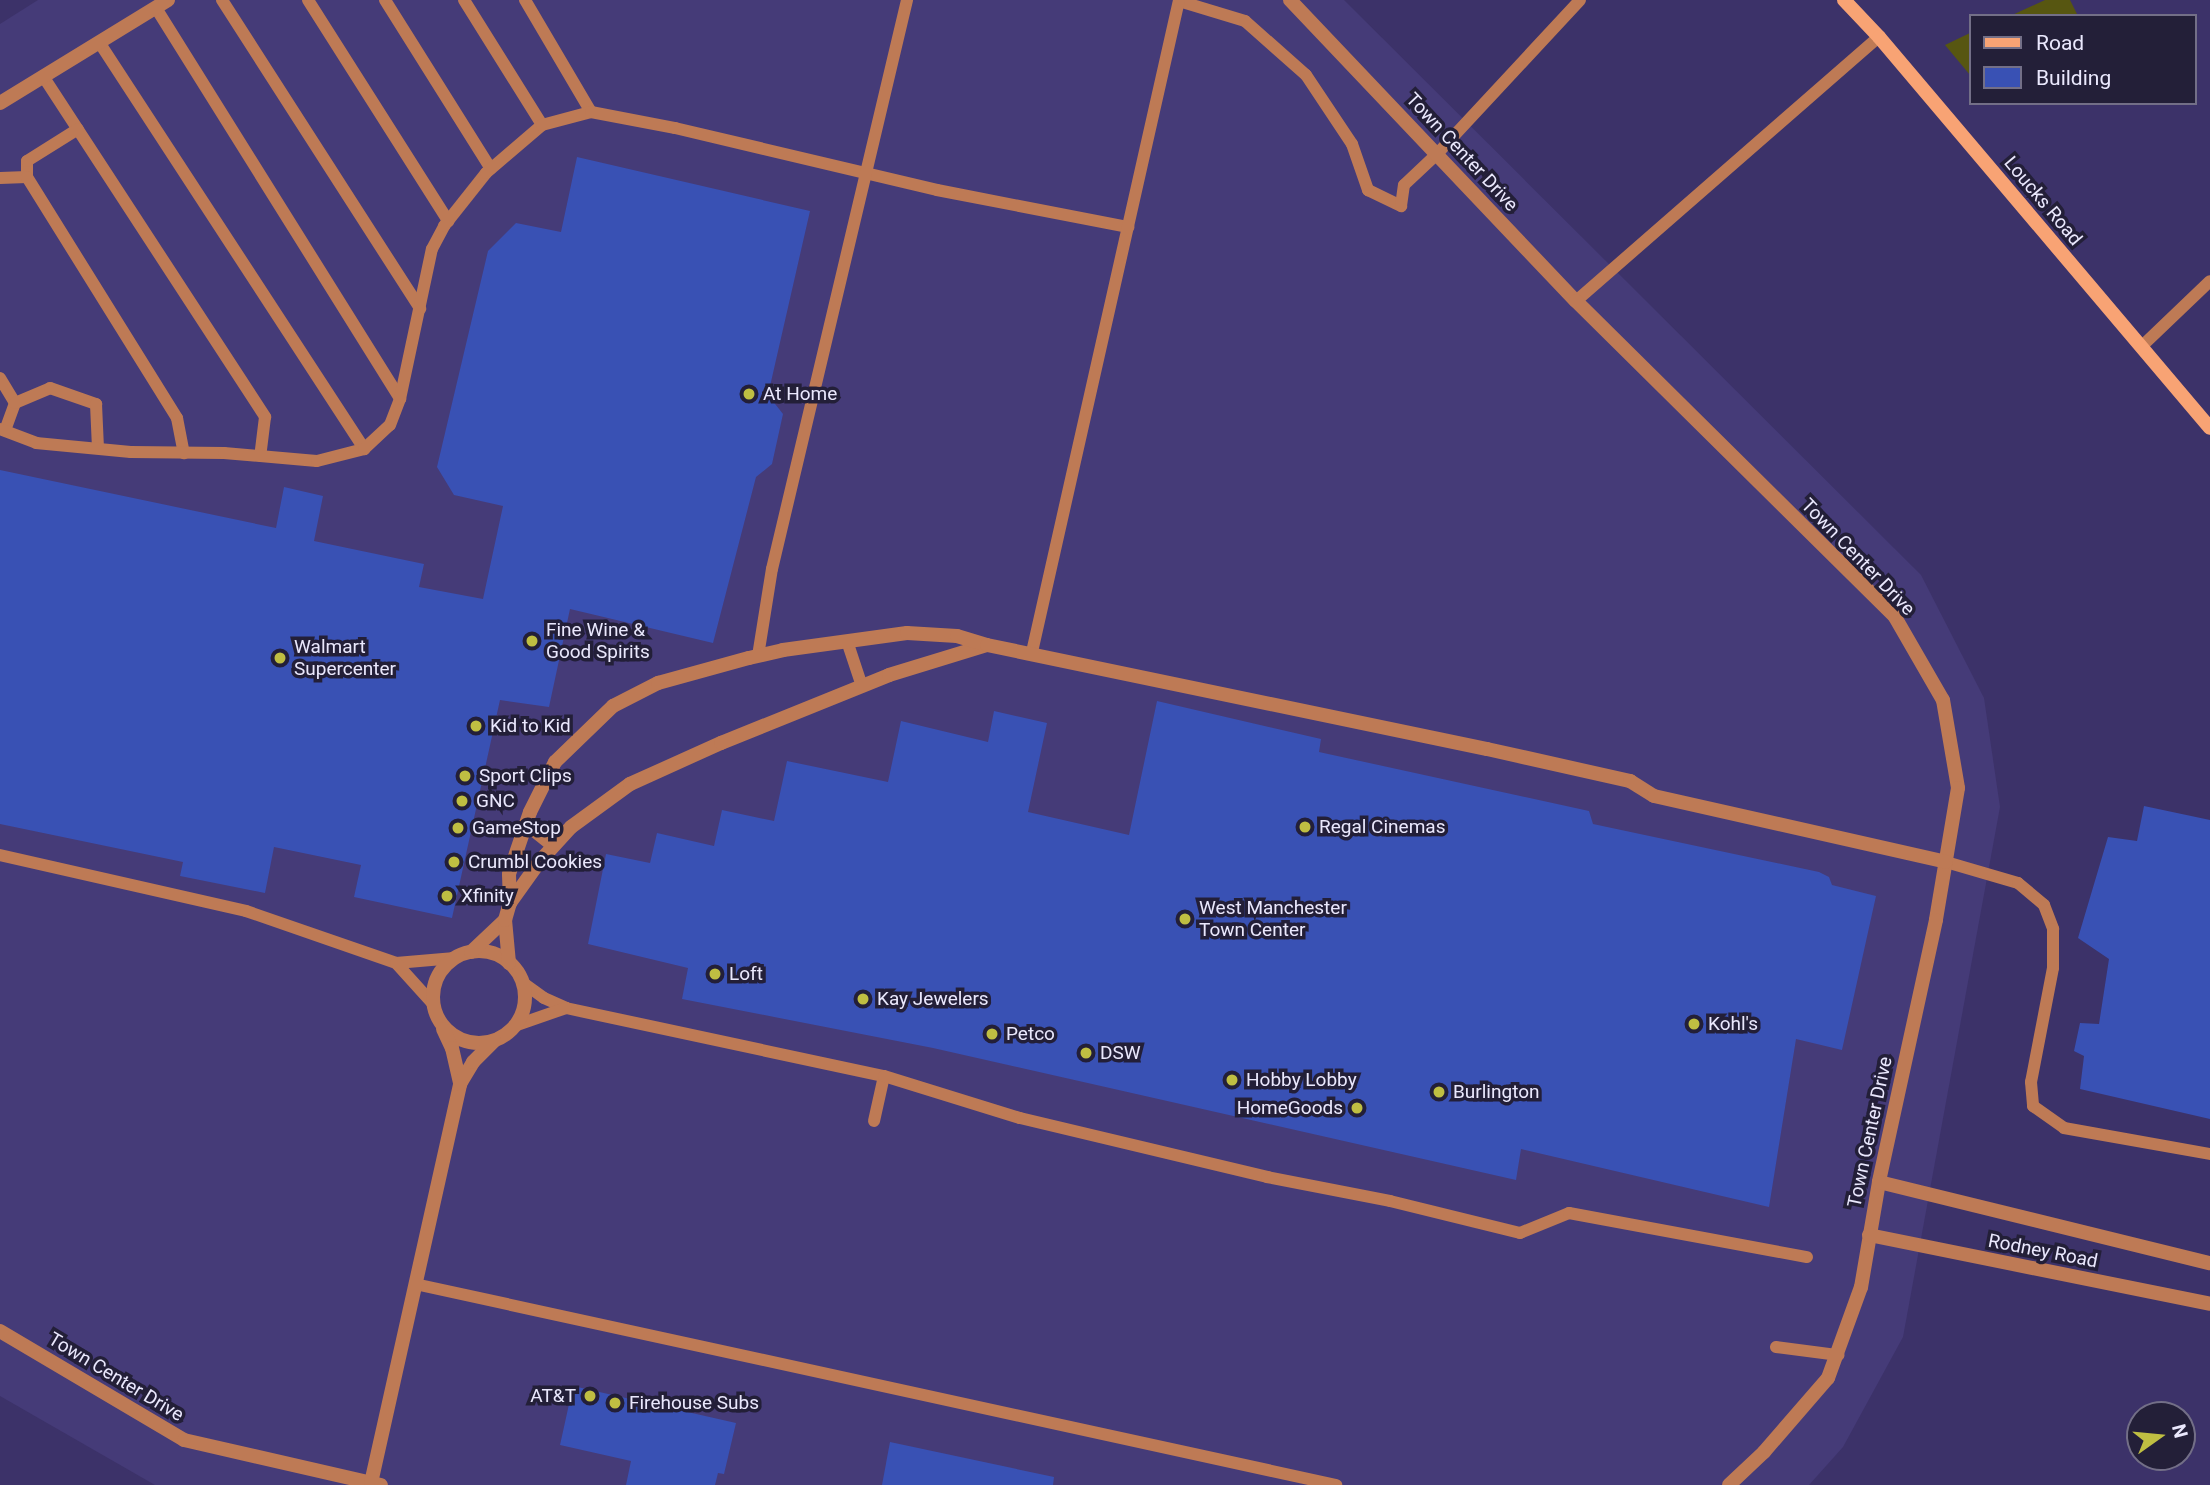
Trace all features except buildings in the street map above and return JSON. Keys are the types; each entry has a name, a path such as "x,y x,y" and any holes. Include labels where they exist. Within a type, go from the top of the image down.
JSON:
{"street":[{"name":"Loucks Road","path":"1844,0 1879,37 2210,428"},
{"name":"Town Center Drive","path":"1293,1 1576,301 1895,617 1943,700 1958,788 1936,920 1878,1182 1861,1287 1828,1378 1729,1485"},
{"path":"0,103 162,4"},
{"path":"509,963 505,920 510,903 509,874 525,824 555,762 573,741 613,706 658,683 758,656 847,641 938,633 1613,777 1630,781 1654,796 1946,862"},
{"path":"510,903 553,846 595,807 630,784 862,686 987,645"},
{"path":"471,952 505,920"},
{"path":"375,1484 415,1284 460,1084 478,1056 514,1026 524,1005 522,982 509,963 489,952 471,952 455,958 439,975 434,986 434,1005 453,1048 460,1084"},
{"path":"440,1021 457,1038 469,1042 494,1041"},
{"name":"Rodney Road","path":"1878,1182 2210,1263"},
{"name":"Rodney Road","path":"1869,1235 2210,1304"},
{"name":"Town Center Drive","path":"0,1331 184,1440 375,1484"}],"lane":[{"path":"222,0 420,309"},
{"path":"308,0 448,221"},
{"path":"385,0 491,169"},
{"path":"464,0 542,125"},
{"path":"525,0 591,112"},
{"path":"758,656 772,569 907,0"},
{"path":"1032,652 1179,0 1245,21 1306,75 1352,144 1368,190 1401,206 1404,185 1437,154 1580,0"},
{"path":"162,4 400,399"},
{"path":"1576,301 1879,37"},
{"path":"99,42 364,449"},
{"path":"43,76 265,417 260,456"},
{"path":"98,448 96,404 50,388 15,403 2,429 36,443 98,448 184,453 260,456 317,461 364,449 390,425 400,399 432,249 448,221 491,169 542,125 591,112 675,128 866,175 1128,227"},
{"path":"78,129 27,161 27,177 177,418 184,453"},
{"path":"0,178 27,177"},
{"path":"2141,347 2210,281"},
{"path":"0,378 15,403"},
{"path":"847,641 862,686"},
{"path":"525,824 553,846"},
{"path":"0,855 246,911 396,963 455,958"},
{"path":"1946,862 2018,883 2044,905 2053,929 2053,968 2031,1082 2032,1106 2064,1128 2210,1154"},
{"path":"396,963 434,1005"},
{"path":"522,982 544,998 566,1008 884,1076 1020,1118 1267,1177 1390,1201 1520,1233 1569,1213 1807,1257"},
{"path":"514,1026 566,1008"},
{"path":"873,1121 884,1076"},
{"path":"415,1284 1336,1485"},
{"path":"1776,1347 1838,1355"}],"shaded area":[{"name":"West Manchester Town Center","path":"38,0 1344,0 1921,575 1984,698 2000,807 1903,1337 1843,1447 1809,1485 155,1485 0,1396 0,24"},
{"path":"2045,0 2070,0 2077,14 2014,14"},
{"path":"1968,34 1968,73 1945,45"}],"place":[{"name":"At Home","path":"749,394"},
{"name":"Fine Wine & Good Spirits","path":"532,641"},
{"name":"Walmart Supercenter","path":"280,658"},
{"name":"Kid to Kid","path":"476,726"},
{"name":"Sport Clips","path":"465,776"},
{"name":"GNC","path":"462,801"},
{"name":"Regal Cinemas","path":"1305,827"},
{"name":"GameStop","path":"458,828"},
{"name":"Crumbl Cookies","path":"454,862"},
{"name":"Xfinity","path":"447,896"},
{"name":"West Manchester Town Center","path":"1185,919"},
{"name":"Loft","path":"715,974"},
{"name":"Kay Jewelers","path":"863,999"},
{"name":"Kohl's","path":"1694,1024"},
{"name":"Petco","path":"992,1034"},
{"name":"DSW","path":"1086,1053"},
{"name":"Hobby Lobby","path":"1232,1080"},
{"name":"Burlington","path":"1439,1092"},
{"name":"HomeGoods","path":"1357,1108"},
{"name":"AT&T","path":"590,1396"},
{"name":"Firehouse Subs","path":"615,1403"}]}
